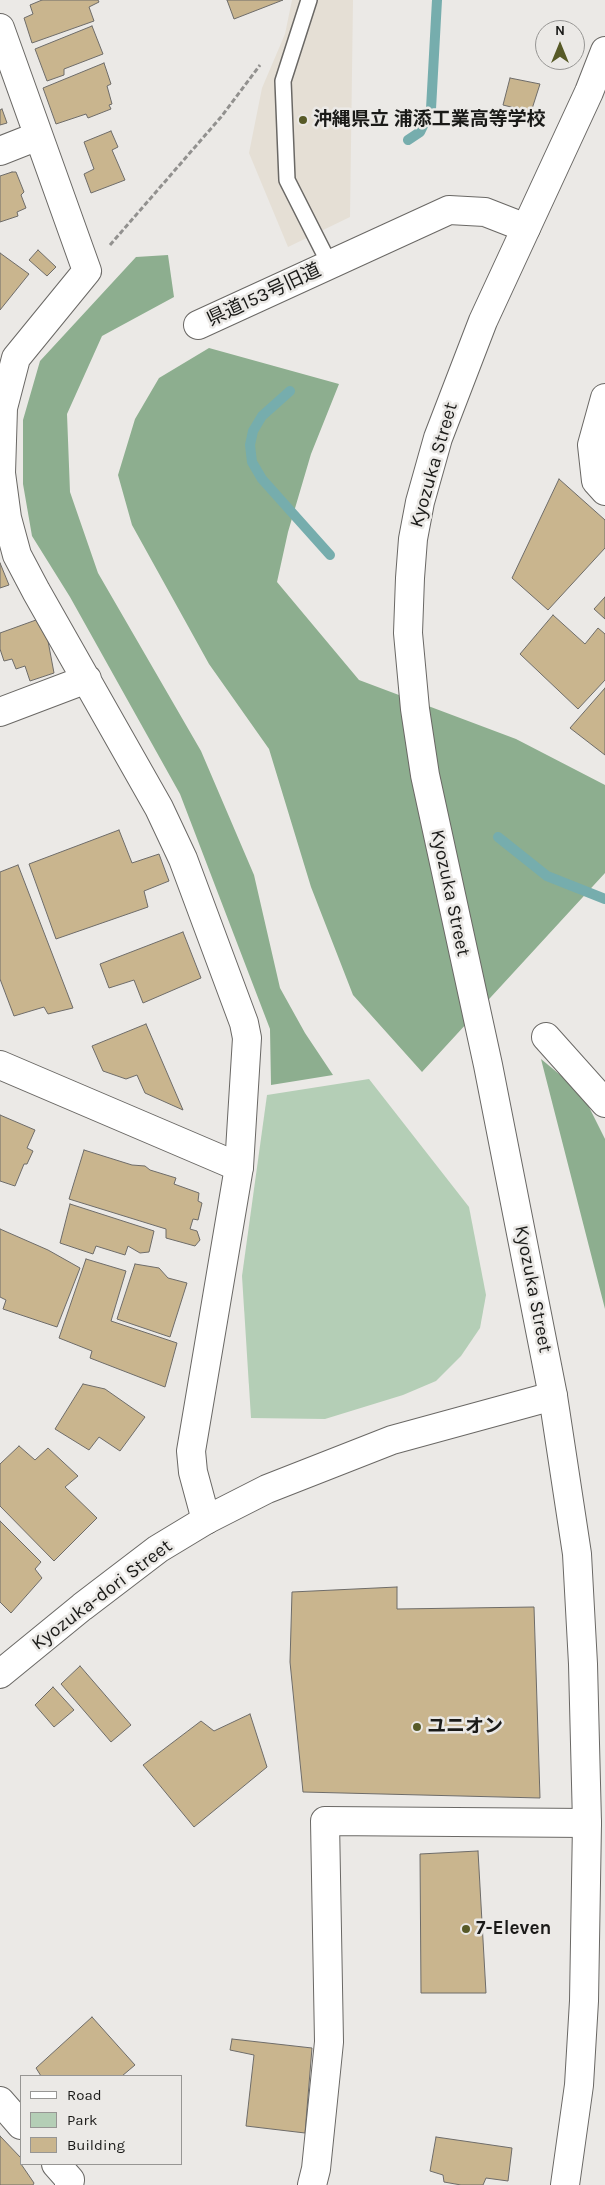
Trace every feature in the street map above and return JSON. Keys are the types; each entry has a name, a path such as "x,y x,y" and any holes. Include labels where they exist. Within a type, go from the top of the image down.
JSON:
{"street":[{"path":"0,28 87,271 16,358 4,408 1,474 6,518 17,555 160,808 183,859 244,1023 247,1038 239,1167 191,1451 193,1472 206,1520 267,1489 392,1440 553,1396"},
{"name":"Kyozuka Street","path":"566,2185 579,2085 584,2001 586,1823 583,1664 577,1554 553,1396 488,1065 425,775 415,709 408,633 413,539 420,502 438,438 483,322 589,92 605,50"},
{"path":"0,151 38,136"},
{"name":"県道153号旧道","path":"198,325 450,210 485,212 526,228"},
{"path":"605,398 592,445 596,481 605,491"},
{"path":"0,712 87,679"},
{"path":"546,1037 605,1103"},
{"path":"0,1065 239,1167"},
{"name":"Kyozuka-dori Street","path":"0,1674 82,1607 158,1549 206,1520"},
{"path":"312,2185 316,2169 329,2042 325,1821 586,1823"},
{"path":"0,2101 20,2124"},
{"path":"57,2165 70,2180 69,2185"}],"lane":[{"path":"309,0 283,81 287,180 330,265"}],"path":[{"path":"87,271 221,117 272,48 297,37"}],"shaded area":[{"name":"沖縄県立 浦添工業高等学校","path":"292,0 353,0 350,217 288,247 249,153 262,88 285,34"}],"green space":[{"path":"168,255 174,297 102,336 67,414 70,492 98,573 201,751 254,875 280,988 305,1033 333,1075 271,1085 270,1029 180,794 70,597 32,536 23,484 23,420 40,361 136,257"},
{"path":"209,348 339,384 311,454 288,532 277,582 359,680 516,739 605,785 605,873 422,1072 353,995 311,887 269,749 209,664 132,525 118,475 135,419 159,378"},
{"path":"541,1059 582,1093 605,1139 605,1309"},
{"path":"369,1079 469,1207 486,1295 480,1328 461,1356 436,1381 403,1395 325,1419 251,1418 242,1276 267,1095"}],"building":[{"path":"42,0 98,0 99,2 89,7 94,21 32,43 24,18 33,14 30,5"},
{"path":"227,0 283,0 234,19"},
{"path":"92,26 103,54 64,69 64,75 47,81 35,49"},
{"path":"104,63 111,84 107,86 112,104 109,105 111,109 88,118 86,114 56,124 43,88"},
{"path":"510,78 540,84 531,112 503,105"},
{"path":"2,109 7,123 0,125 0,110"},
{"path":"111,131 118,147 112,150 125,180 91,193 84,174 94,169 84,142"},
{"path":"16,172 24,192 21,195 26,208 17,212 18,216 0,222 0,176"},
{"path":"38,250 56,267 47,276 29,260"},
{"path":"0,253 29,274 0,310"},
{"path":"559,479 605,520 605,548 548,610 512,578"},
{"path":"0,563 9,585 0,588"},
{"path":"605,597 605,619 594,609"},
{"path":"553,615 585,644 598,628 605,634 605,680 578,709 520,654"},
{"path":"36,620 48,641 54,673 30,681 25,666 16,669 12,659 4,661 0,649 0,633"},
{"path":"605,688 605,755 570,728"},
{"path":"119,830 132,863 159,854 169,881 144,891 148,907 56,939 29,864"},
{"path":"18,865 73,1008 48,1014 44,1007 14,1016 0,979 0,872"},
{"path":"183,932 201,978 143,1003 134,980 109,988 100,964"},
{"path":"146,1024 183,1110 145,1093 137,1075 126,1079 103,1071 92,1046"},
{"path":"0,1115 35,1130 27,1148 33,1151 27,1164 24,1164 15,1186 0,1181"},
{"path":"84,1150 132,1165 145,1166 150,1170 176,1178 174,1184 199,1193 198,1201 202,1203 198,1220 193,1219 190,1229 197,1231 200,1240 195,1246 166,1238 166,1229 69,1199"},
{"path":"70,1204 154,1231 149,1252 140,1253 128,1246 125,1255 96,1246 93,1254 60,1243"},
{"path":"0,1229 48,1250 80,1268 57,1327 3,1309 6,1300 0,1297"},
{"path":"86,1259 126,1271 111,1321 177,1343 165,1387 90,1358 92,1351 59,1338"},
{"path":"135,1264 159,1268 168,1278 187,1283 170,1337 117,1319"},
{"path":"83,1384 105,1389 145,1417 120,1451 99,1437 89,1450 55,1429"},
{"path":"19,1446 35,1460 48,1448 78,1476 65,1487 97,1518 54,1561 0,1506 0,1464"},
{"path":"0,1521 41,1562 35,1569 42,1578 11,1613 0,1602"},
{"name":"ユニオン","path":"397,1587 397,1609 534,1607 540,1798 303,1792 290,1662 292,1592"},
{"path":"80,1666 131,1725 111,1742 61,1684"},
{"path":"53,1687 74,1710 54,1727 35,1705"},
{"path":"250,1714 267,1767 194,1827 143,1765 201,1721 214,1731"},
{"path":"478,1851 486,1993 421,1993 420,1854"},
{"path":"92,2017 135,2065 123,2075 40,2075 36,2068"},
{"path":"232,2039 312,2048 305,2133 246,2126 254,2055 230,2050"},
{"path":"0,2136 20,2157 20,2165 34,2183 33,2185 0,2185"},
{"path":"436,2137 512,2148 508,2181 486,2178 483,2185 461,2185 444,2182 443,2175 430,2171"}],"waterway":[{"path":"408,140 420,132 431,109 437,0"},
{"path":"290,391 262,416 253,431 250,445 252,462 262,479 330,555"},
{"path":"498,837 547,876 605,899"}],"place":[{"name":"沖縄県立 浦添工業高等学校","path":"303,120"},
{"name":"ユニオン","path":"417,1727"},
{"name":"7-Eleven","path":"466,1929"}]}
